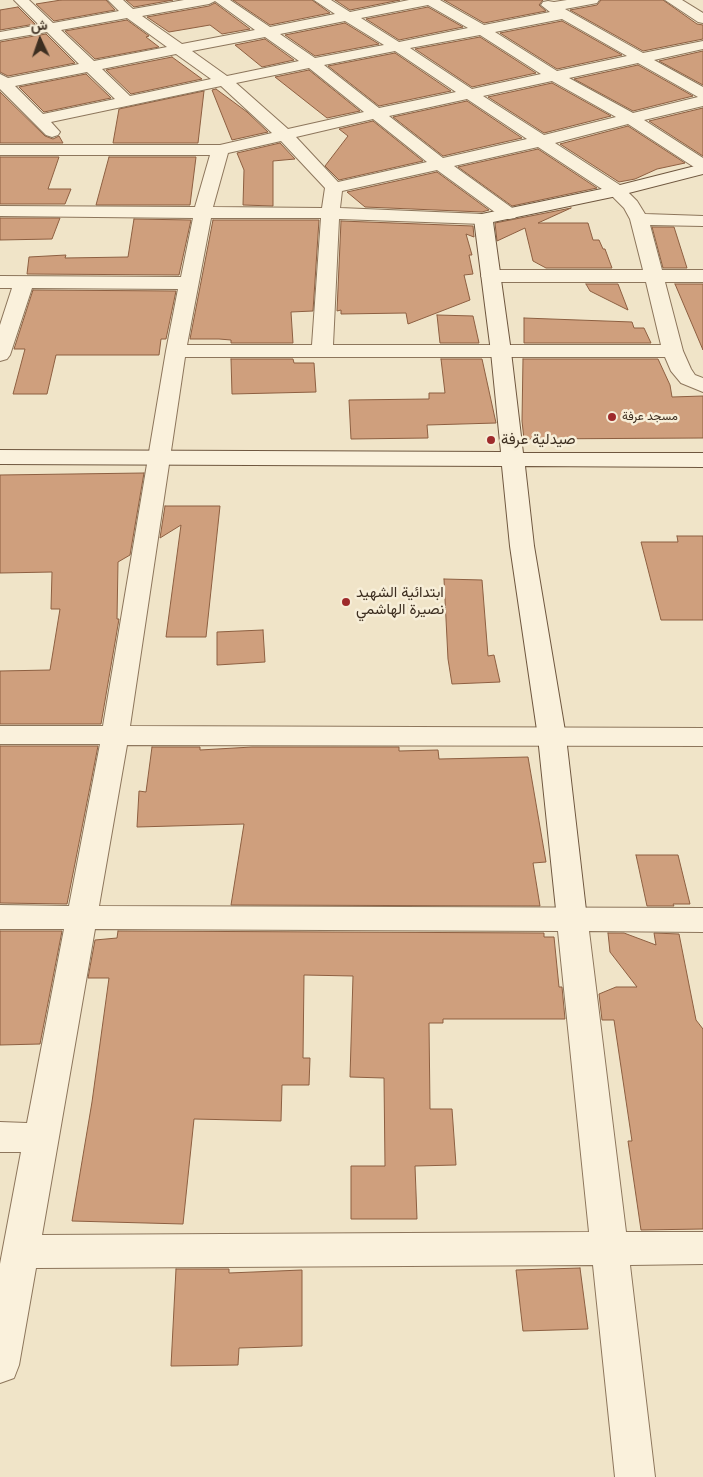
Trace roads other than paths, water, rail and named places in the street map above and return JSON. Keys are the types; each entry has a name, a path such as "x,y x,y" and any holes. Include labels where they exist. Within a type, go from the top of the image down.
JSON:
{"street":[{"path":"20,0 128,101"},
{"path":"115,0 130,14 225,82 283,134 324,175 334,188 330,213 322,352"},
{"path":"0,36 209,0"},
{"path":"221,0 312,63 440,164 509,214"},
{"path":"321,0 398,47 617,191 631,205 639,219 673,351 681,371 688,379 703,386"},
{"path":"1,82 430,0 482,30 556,77 631,119 703,165"},
{"path":"40,119 482,30 551,7 592,0"},
{"path":"672,0 703,19"},
{"path":"551,7 703,94"},
{"path":"0,150 220,150 375,114 703,45"},
{"path":"1,82 71,150"},
{"path":"334,188 541,141 703,101"},
{"path":"0,1364 115,736 176,351 203,211 220,150"},
{"path":"0,211 330,213 482,219 617,191 703,169"},
{"path":"482,219 501,352 522,546 552,737 635,1477"},
{"path":"639,219 703,221"},
{"path":"491,276 703,276"},
{"path":"0,282 189,283"},
{"path":"0,355 24,282"},
{"path":"176,351 673,351"},
{"path":"0,457 703,460"},
{"path":"0,735 703,737"},
{"path":"0,917 703,920"},
{"path":"0,1137 42,1138"},
{"path":"21,1252 703,1248"}],"place":[{"name":"مسجد عرفة","path":"612,417"},
{"name":"صيدلية عرفة","path":"491,440"},
{"name":"ابتدائية الشهيد نصيرة الهاشمي","path":"346,602"}]}
